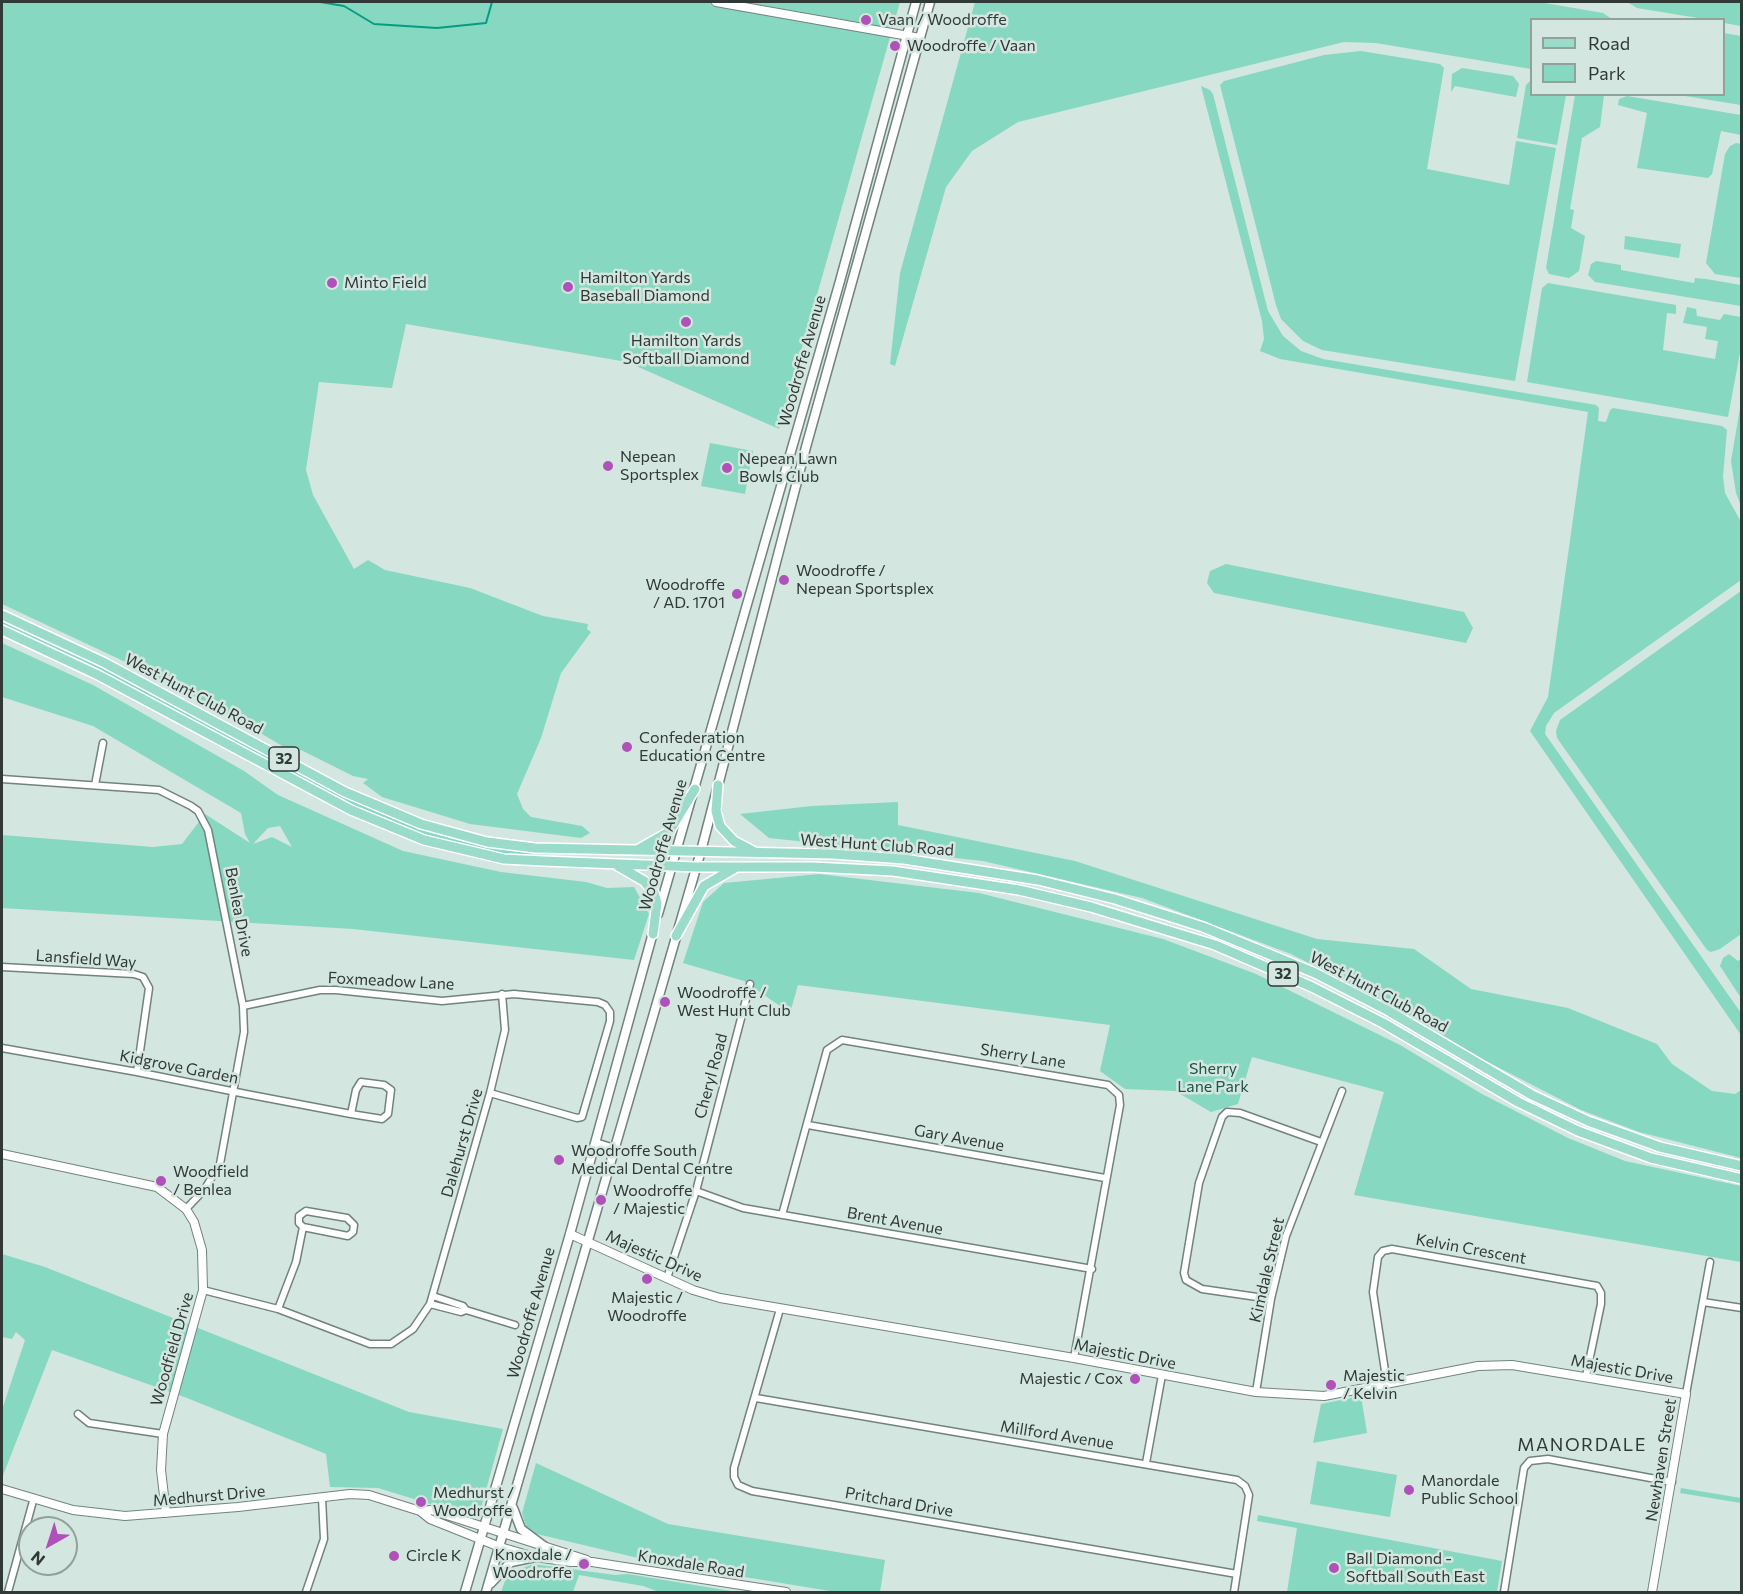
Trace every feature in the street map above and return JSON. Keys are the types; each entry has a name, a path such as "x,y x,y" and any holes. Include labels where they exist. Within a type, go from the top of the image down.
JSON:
{"main road":[{"name":"Woodroffe Avenue","path":"465,1593 487,1527 652,934 741,631 916,2"},
{"name":"Woodroffe Avenue","path":"487,1590 701,851 856,261 930,2"},
{"name":"West Hunt Club Road","path":"2,615 83,652 388,812 455,835 548,849 872,856 974,868 1072,888 1179,918 1255,947 1333,982 1561,1109 1609,1130 1660,1147 1742,1166"},
{"name":"West Hunt Club Road","path":"2,630 98,675 313,790 388,826 443,845 504,859 616,865 856,868 940,877 1019,890 1145,922 1215,945 1321,991 1383,1023 1518,1102 1578,1131 1651,1158 1742,1179"},
{"path":"741,631 756,635"},
{"path":"718,785 716,811 720,826 734,841 758,853"},
{"path":"637,850 669,832 695,789"},
{"path":"616,865 644,881 654,894 657,903 652,934"},
{"path":"676,936 704,886 738,867"},
{"path":"595,1143 614,1149"},
{"path":"513,1504 521,1529 545,1547"},
{"path":"487,1590 511,1562 535,1557"}],"street":[{"path":"716,2 920,38"},
{"path":"95,786 103,743"},
{"name":"Benlea Drive","path":"2,779 166,792 191,806 200,815 208,830 243,1006 244,1032 220,1164 204,1190 186,1209"},
{"name":"Lansfield Way","path":"2,967 134,974 143,977 150,988 136,1072"},
{"name":"Cheryl Road","path":"667,1278 696,1191 750,984"},
{"name":"Foxmeadow Lane","path":"243,1006 320,990 442,1000 502,994 598,1002 605,1005 610,1012 610,1021 582,1117 577,1118 490,1093"},
{"name":"Dalehurst Drive","path":"202,1290 278,1309 380,1346 400,1340 413,1329 432,1300 490,1093 505,1035 502,994"},
{"name":"Sherry Lane","path":"782,1215 827,1050 842,1040 1108,1085 1119,1095 1120,1105 1074,1358"},
{"name":"Kidgrove Garden","path":"2,1048 136,1072 234,1092 351,1114 382,1119 388,1114 391,1090 384,1085 361,1082 356,1090 351,1114"},
{"name":"Kimdale Street","path":"1256,1392 1271,1299 1286,1236 1342,1091"},
{"path":"1271,1299 1202,1289 1186,1280 1184,1273 1199,1184 1222,1117 1227,1112 1240,1113 1321,1142"},
{"name":"Gary Avenue","path":"808,1125 1105,1178"},
{"name":"Woodfield Drive","path":"2,1154 156,1187 186,1209 199,1236 202,1250 202,1290 163,1434 161,1470 166,1513"},
{"name":"Brent Avenue","path":"696,1191 742,1208 1092,1269"},
{"path":"278,1309 296,1262 303,1227 298,1220 300,1213 306,1211 347,1218 354,1225 353,1232 348,1236 303,1227"},
{"name":"Majestic Drive","path":"570,1234 667,1278 720,1298 1074,1358 1256,1392 1324,1396 1478,1366 1512,1365 1686,1394"},
{"name":"Kelvin Crescent","path":"1387,1384 1372,1292 1378,1257 1383,1251 1392,1249 1597,1286 1601,1293 1601,1304 1586,1376"},
{"name":"Newhaven Street","path":"1652,1593 1710,1262"},
{"path":"432,1300 460,1312 466,1310 515,1325"},
{"path":"1703,1302 1742,1308"},
{"name":"Pritchard Drive","path":"780,1309 734,1468 734,1477 738,1485 752,1491 1238,1574"},
{"path":"1146,1463 1162,1375"},
{"name":"Millford Avenue","path":"756,1398 1237,1480 1245,1486 1249,1495 1234,1593"},
{"path":"78,1414 89,1423 163,1434"},
{"path":"1504,1593 1524,1467 1530,1461 1548,1459 1672,1482"},
{"name":"Medhurst Drive","path":"2,1489 33,1501 108,1515 166,1513 369,1495 420,1511 430,1519 482,1539"},
{"path":"306,1593 324,1539 322,1498"},
{"path":"8,1593 33,1501"},
{"name":"Medhurst Drive","path":"420,1511 431,1510 487,1527"},
{"name":"Knoxdale Road","path":"487,1527 504,1535 592,1562 786,1593"},
{"name":"Knoxdale Road","path":"482,1539 535,1557 571,1562 592,1562"}],"green space":[{"path":"2,2 900,2 779,429 627,362 406,324 392,388 319,382 306,470 313,495 354,569 368,560 385,570 470,588 543,616 588,624 587,629 591,632 561,673 541,738 517,794 523,809 531,817 582,826 590,833 581,838 470,824 382,797 363,783 368,779 353,776 301,750 294,753 247,725 136,667 2,604"},
{"path":"975,2 1539,2 1603,13 1610,18 1530,18 1530,69 1376,43 1344,42 1018,122 972,151 946,187 895,366 890,364 900,273"},
{"path":"1627,2 1741,2 1741,26 1725,23 1725,18 1698,18 1637,8"},
{"path":"1725,33 1741,36 1741,105 1685,96 1725,96"},
{"path":"1361,51 1440,64 1444,68 1427,169 1509,185 1516,141 1556,148 1515,381 1322,350 1303,341 1281,319 1220,85 1224,81 1324,55"},
{"path":"1462,68 1513,76 1519,84 1516,97 1455,86 1451,92 1452,74"},
{"path":"1530,81 1530,96 1566,96 1557,145 1517,138 1526,85"},
{"path":"1201,86 1213,94 1268,311 1283,336 1301,351 1323,359 1596,405 1599,408 1598,421 1606,422 1613,408 1722,426 1727,430 1723,477 1725,493 1741,522 1741,580 1554,713 1546,726 1545,734 1741,1013 1741,1035 1530,731 1548,697 1588,412 1280,359 1260,351 1264,339 1262,321"},
{"path":"1575,96 1604,96 1600,127 1582,138 1570,209 1574,210 1571,228 1585,236 1579,271 1569,278 1549,274 1546,268"},
{"path":"1627,96 1741,115 1741,135 1721,131 1712,174 1708,178 1637,168 1647,113 1618,105 1619,99"},
{"path":"1736,143 1742,144 1741,278 1715,274 1706,263 1725,154 1730,146"},
{"path":"1625,236 1681,244 1679,258 1624,249"},
{"path":"1596,261 1621,265 1621,270 1694,283 1695,278 1741,285 1741,306 1595,282 1588,275 1591,264"},
{"path":"1548,283 1676,305 1676,314 1667,313 1663,350 1715,359 1718,341 1705,339 1707,327 1683,323 1687,307 1696,309 1697,316 1720,320 1724,314 1741,317 1741,347 1728,417 1527,382 1542,288"},
{"path":"1741,402 1741,506 1736,493 1731,461"},
{"name":"Nepean Lawn Bowls Club","path":"710,443 753,451 745,494 701,486"},
{"path":"1226,564 1464,612 1473,628 1466,643 1214,593 1207,583 1210,571"},
{"path":"1741,591 1741,934 1720,949 1711,952 1707,950 1557,738 1556,731 1560,720"},
{"path":"2,620 82,657 287,767 284,770 90,666 2,626"},
{"path":"2,643 93,685 244,771 278,795 403,851 501,872 586,882 607,888 634,887 649,914 634,960 353,929 2,908 2,835 153,847 182,844 205,814 250,843 245,834 241,813 93,726 2,697","holes":["280,826 292,847 272,837 253,844 268,828"]},
{"path":"291,768 354,801 417,827 473,843 536,852 537,854 521,856 485,851 413,831 361,810 314,786 288,771"},
{"path":"898,802 898,825 1075,861 1317,939 1414,949 1471,989 1568,1008 1657,1044 1672,1064 1712,1091 1735,1094 1741,1090 1741,1158 1639,1132 1581,1110 1482,1059 1399,1009 1291,954 1142,898 983,861 769,838 740,814 812,806"},
{"name":"Sherry Lane Park","path":"819,874 979,893 1163,939 1256,974 1400,1045 1482,1094 1568,1138 1625,1161 1741,1186 1741,1262 1354,1195 1384,1092 1252,1057 1238,1104 1211,1112 1175,1091 1125,1089 1100,1071 1110,1025 798,985 790,1013 744,981 683,963 703,902 724,883"},
{"path":"1729,954 1738,961 1741,959 1741,998 1720,966 1723,958"},
{"path":"2,1254 45,1267 409,1412 503,1429 481,1508 475,1513 466,1515 378,1488 330,1487 326,1454 187,1398 52,1350 2,1478 2,1410 25,1340 16,1332 12,1339 2,1337"},
{"path":"1361,1396 1367,1433 1313,1443 1321,1404"},
{"path":"1317,1461 1397,1475 1390,1517 1310,1504"},
{"path":"536,1463 668,1524 885,1560 880,1592 836,1592 659,1563 537,1534 526,1526 522,1513"},
{"path":"1681,1488 1741,1498 1741,1503 1680,1493"},
{"path":"1258,1515 1502,1561 1497,1592 1287,1592 1297,1528 1257,1521"},
{"path":"533,1564 615,1575 628,1574 737,1592 659,1592 643,1586 579,1575 573,1592 501,1592 505,1581 513,1572"}],"waterway":[{"path":"320,2 344,6 374,24 437,28 486,23 492,2"}],"place":[{"name":"Vaan / Woodroffe","path":"866,20"},
{"name":"Woodroffe / Vaan","path":"895,46"},
{"name":"Minto Field","path":"332,283"},
{"name":"Hamilton Yards Baseball Diamond","path":"568,287"},
{"name":"Hamilton Yards Softball Diamond","path":"686,322"},
{"name":"Nepean Sportsplex","path":"608,466"},
{"name":"Nepean Lawn Bowls Club","path":"727,468"},
{"name":"Woodroffe / Nepean Sportsplex","path":"784,580"},
{"name":"Woodroffe / AD. 1701","path":"737,594"},
{"name":"Confederation Education Centre","path":"627,747"},
{"name":"Woodroffe / West Hunt Club","path":"665,1002"},
{"name":"Woodroffe South Medical Dental Centre","path":"559,1160"},
{"name":"Woodfield / Benlea","path":"161,1181"},
{"name":"Woodroffe / Majestic","path":"601,1200"},
{"name":"Majestic / Woodroffe","path":"647,1279"},
{"name":"Majestic / Cox","path":"1135,1379"},
{"name":"Majestic / Kelvin","path":"1331,1385"},
{"name":"Manordale Public School","path":"1409,1490"},
{"name":"Medhurst / Woodroffe","path":"421,1502"},
{"name":"Circle K","path":"394,1556"},
{"name":"Knoxdale / Woodroffe","path":"584,1564"},
{"name":"Ball Diamond - Softball South East","path":"1334,1568"}],"district":[{"name":"MANORDALE","path":"1582,1445"}]}
